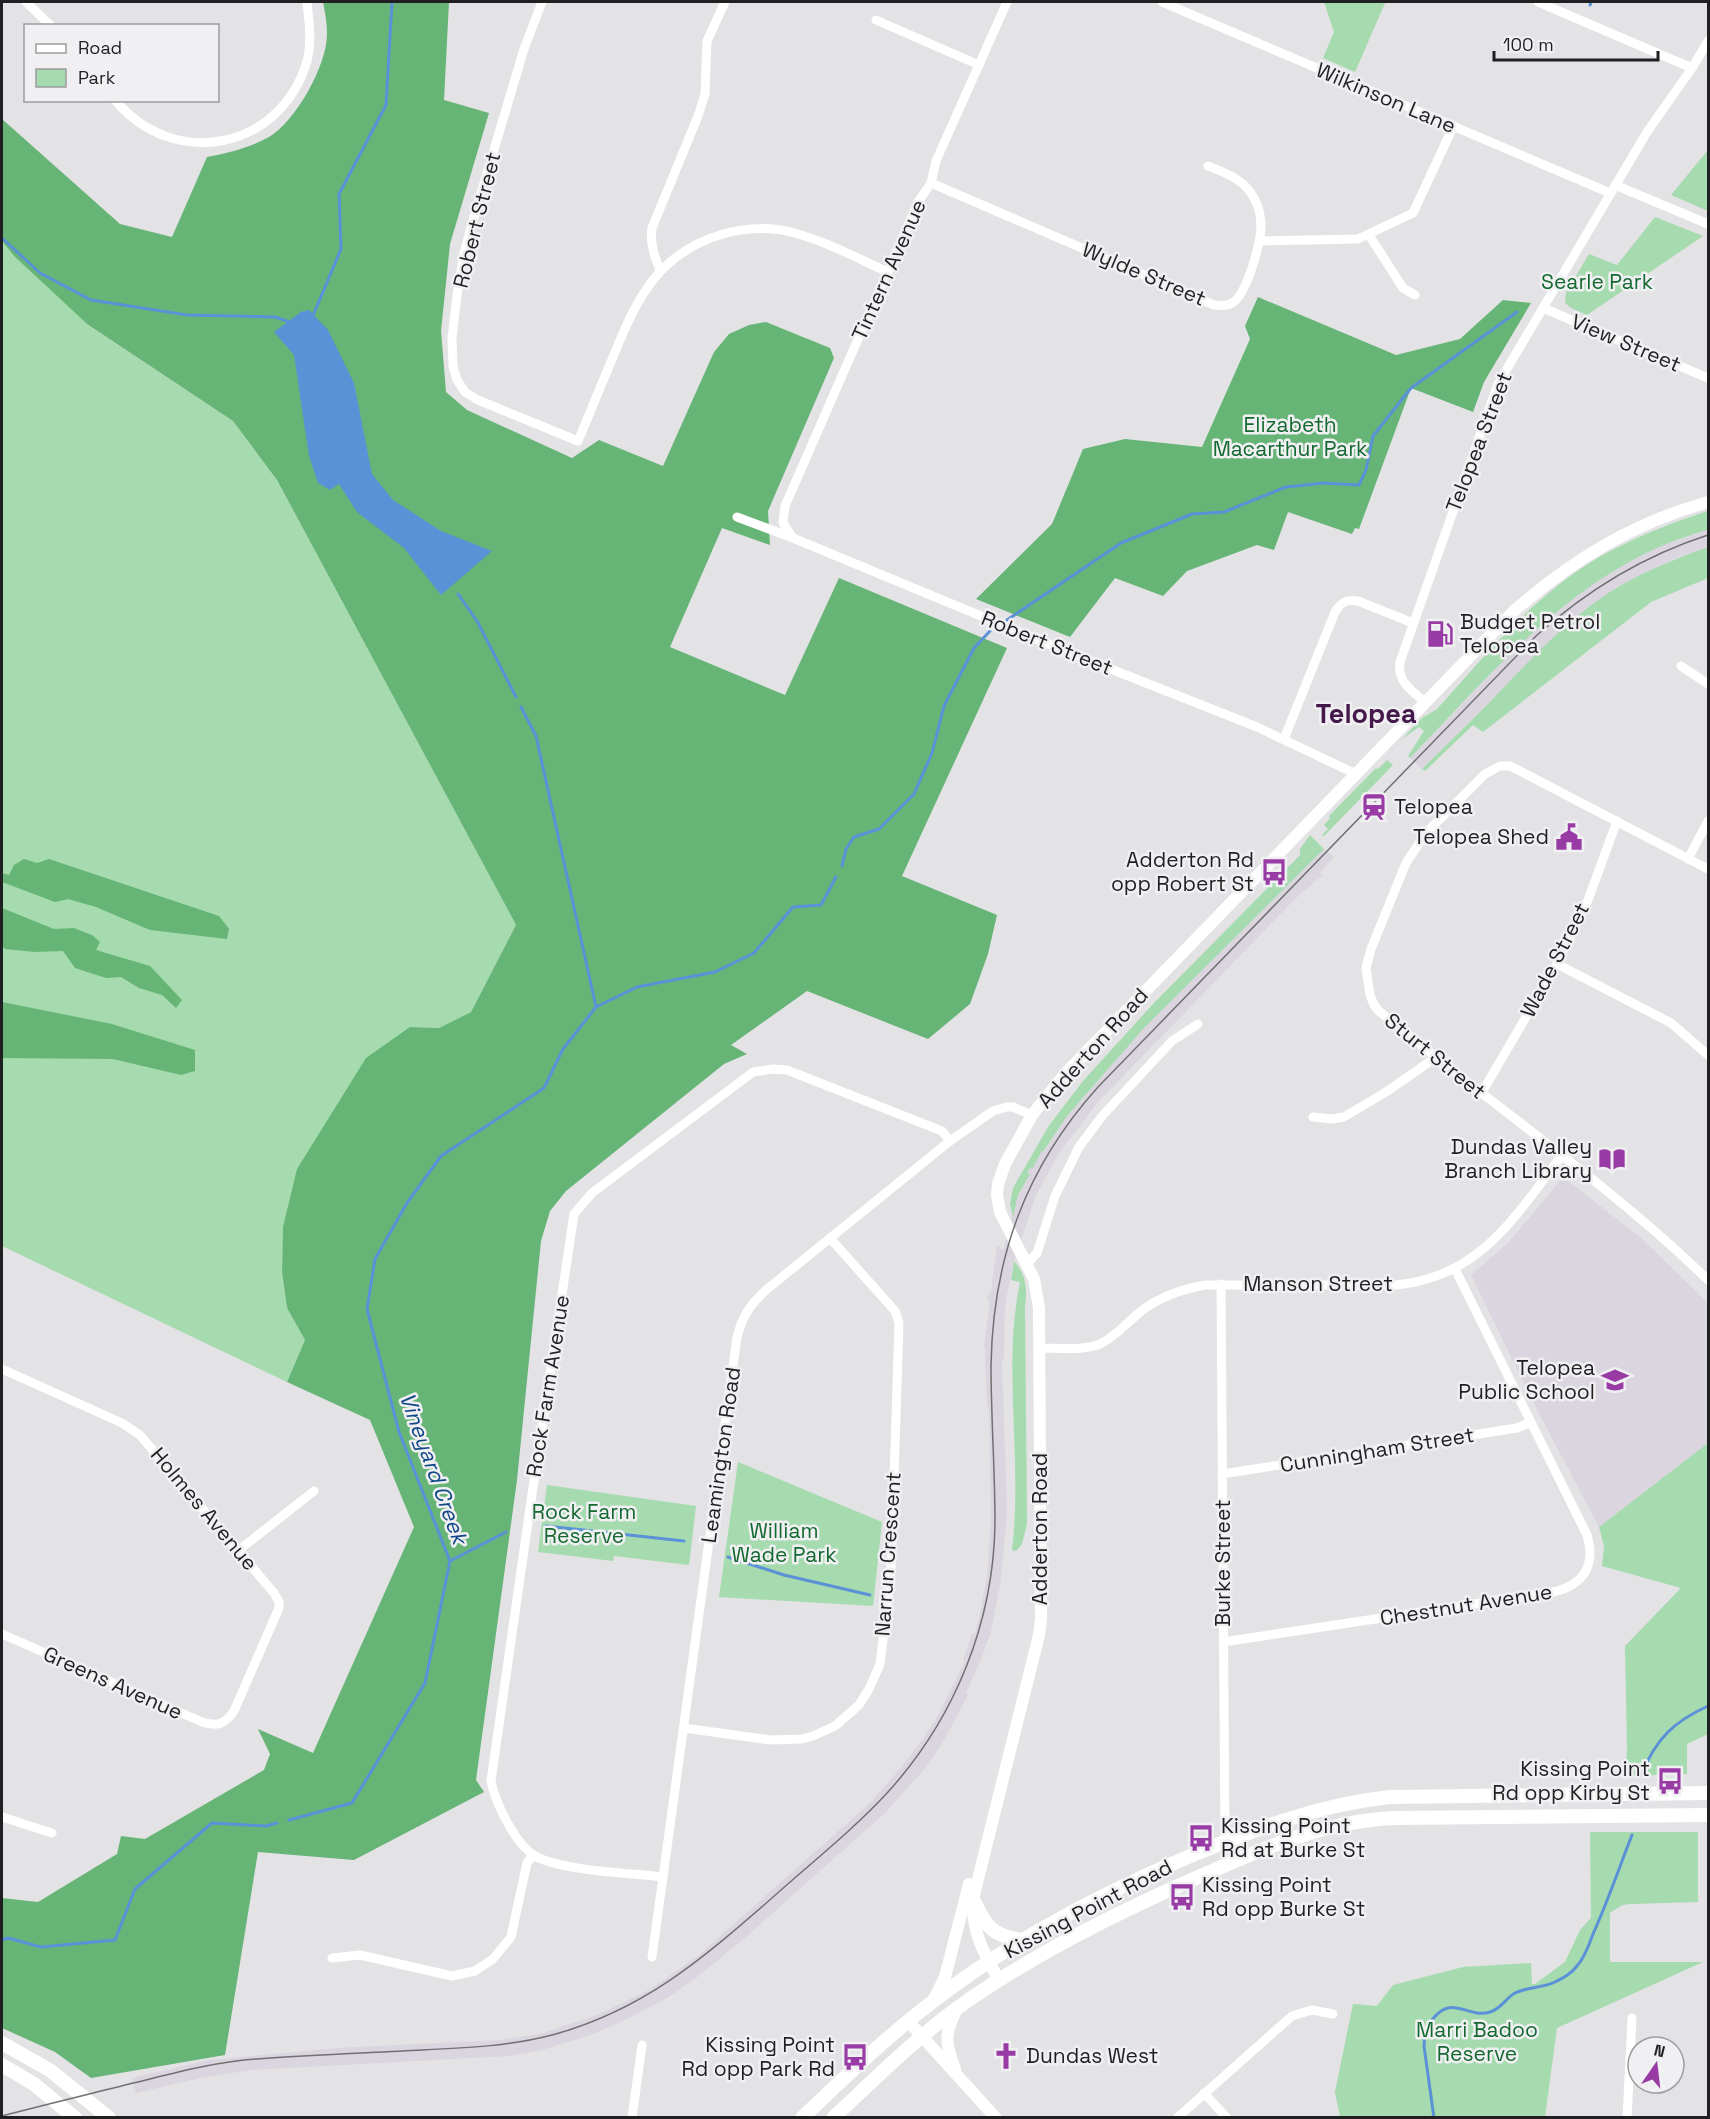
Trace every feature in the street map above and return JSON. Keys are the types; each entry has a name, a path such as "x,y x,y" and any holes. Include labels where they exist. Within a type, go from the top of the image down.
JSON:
{"main road":[{"name":"Adderton Road","path":"999,1980 989,1963 975,1929 974,1899 1041,1619 1040,1348 1037,1294 1034,1279 1002,1221 997,1195 1001,1174 1032,1115 1055,1085 1515,610 1548,582 1588,554 1654,520 1708,502"},
{"name":"Kissing Point Road","path":"802,2118 908,2021 933,2001 1023,1940 1157,1870 1286,1819 1323,1808 1379,1798 1426,1795 1708,1793"},
{"name":"Kissing Point Road","path":"833,2118 922,2037 958,2008 999,1980 1099,1923 1172,1888 1303,1833 1349,1822 1404,1817 1708,1815"},
{"name":"Adderton Road","path":"933,2001 945,1977 973,1872 988,1833"},
{"path":"974,1899 984,1920 993,1932 1023,1940"},
{"path":"957,2074 946,2039 958,2008"},
{"path":"908,2021 996,2118"},
{"path":"2,2043 51,2071 109,2118"},
{"path":"2,2065 34,2084 75,2118"}],"street":[{"path":"26,2 49,24"},
{"path":"118,102 132,118 146,128 173,140 204,143 238,138 265,123 287,102 302,74 310,42 307,2"},
{"name":"Robert Street","path":"542,2 524,49 464,253 452,338 453,366 457,380 465,392 478,400 578,441 630,316 642,292 660,270"},
{"path":"725,2 707,41 705,94 702,105 652,228 652,251 660,270 682,252 711,238 739,229 764,229 793,232 888,272"},
{"name":"Tintern Avenue","path":"793,538 783,523 785,506 918,202 931,183 936,161 1007,2"},
{"name":"Wilkinson Lane","path":"1162,2 1453,127 1708,224"},
{"path":"1538,2 1692,68"},
{"path":"876,20 979,65"},
{"name":"Telopea Street","path":"1425,702 1406,686 1399,675 1401,656 1491,401 1505,371 1647,132 1708,41"},
{"path":"1260,241 1358,239 1413,213 1453,127"},
{"name":"Wylde Street","path":"931,183 1214,305 1230,304 1238,299 1243,291 1260,241 1259,211 1256,200 1249,190 1234,177 1208,166"},
{"path":"1369,235 1403,288 1415,295"},
{"name":"View Street","path":"1543,308 1708,378"},
{"name":"Robert Street","path":"737,518 793,538 1284,739 1356,774"},
{"path":"1284,739 1335,612 1341,603 1358,601 1413,623"},
{"path":"1681,666 1708,684"},
{"name":"Sturt Street","path":"1617,821 1510,766 1500,766 1485,774 1423,837 1399,877 1371,949 1366,976 1374,1005 1481,1094 1642,1218 1708,1277"},
{"path":"1617,821 1708,869"},
{"name":"Wade Street","path":"1481,1094 1557,964 1588,900 1617,821"},
{"path":"1689,858 1708,821"},
{"path":"1557,964 1671,1023 1708,1055"},
{"path":"1024,1260 1037,1253 1055,1196 1079,1148 1103,1114 1172,1041 1198,1024"},
{"path":"1313,1117 1332,1119 1344,1117 1436,1058"},
{"name":"Rock Farm Avenue","path":"533,1855 500,1811 491,1781 574,1214 592,1193 753,1072 773,1069 787,1070 942,1131 950,1141"},
{"name":"Leamington Road","path":"652,1957 737,1337 742,1319 747,1309 766,1290 950,1141 999,1108 1013,1107 1032,1115"},
{"name":"Manson Street","path":"1040,1348 1078,1348 1101,1343 1145,1309 1188,1288 1221,1284 1395,1285 1428,1280 1455,1269 1495,1239 1562,1155"},
{"name":"Narrun Crescent","path":"684,1728 782,1740 813,1736 835,1726 847,1717 859,1705 877,1673 891,1572 899,1323 895,1311 830,1238"},
{"name":"Chestnut Avenue","path":"1223,1642 1553,1592 1570,1587 1577,1582 1587,1568 1591,1550 1589,1542 1455,1269"},
{"name":"Burke Street","path":"1221,1284 1225,1842"},
{"name":"Holmes Avenue","path":"2,1369 122,1423 140,1435 277,1597 279,1608 234,1711 225,1722"},
{"name":"Cunningham Street","path":"1222,1473 1517,1428 1531,1422"},
{"path":"239,1550 314,1491"},
{"name":"Greens Avenue","path":"2,1634 202,1722 215,1725 225,1722"},
{"path":"2,1817 52,1833"},
{"path":"332,1958 360,1955 452,1976 475,1971 493,1959 511,1937 527,1863 533,1855 571,1866 663,1877"},
{"path":"1177,2118 1292,2016 1312,2010 1333,2014"},
{"path":"1627,2118 1632,2018"},
{"path":"632,2118 642,2045"},
{"path":"1204,2093 1227,2118"}],"shaded area":[{"path":"1708,530 1708,547 1674,559 1634,578 1599,600 1569,623 1422,769 1410,758 1522,642 1587,587 1627,562 1660,546"},
{"path":"1324,849 1334,857 1320,873 1323,875 1299,895 1098,1102 1059,1153 1036,1195 1014,1261 1005,1305 1004,1359 1002,1360 1007,1511 1001,1580 991,1631 966,1693 968,1695 943,1742 926,1767 886,1812 747,1936 696,1978 667,1998 593,2034 542,2050 509,2056 251,2070 200,2078 136,2093 132,2078 209,2060 338,2048 500,2040 540,2034 600,2014 649,1990 698,1956 870,1803 899,1770 939,1714 965,1661 963,1660 972,1633 975,1634 981,1610 987,1576 991,1518 989,1408 987,1408 984,1346 990,1302 987,1299 991,1292 997,1245 1003,1250 1018,1195 1029,1174 1027,1173 1042,1151 1044,1152 1067,1116 1144,1028"},
{"name":"Telopea Public School","path":"1560,1181 1568,1181 1640,1237 1708,1303 1708,1443 1599,1527 1535,1406 1471,1275 1508,1243"}],"green space":[{"path":"323,2 449,2 444,100 489,113 450,244 441,331 446,392 467,410 572,458 599,440 663,466 714,352 729,334 749,325 766,322 830,348 834,358 768,511 770,545 722,528 670,647 785,695 839,578 1007,648 902,876 997,915 988,954 970,1004 928,1039 807,991 731,1045 747,1054 724,1064 566,1191 550,1211 541,1241 517,1480 476,1780 484,1792 354,1860 258,1852 225,2055 91,2078 55,2052 2,2028 2,1898 38,1902 117,1854 121,1836 145,1839 264,1770 270,1754 258,1729 313,1753 414,1527 370,1420 287,1382 305,1340 287,1308 282,1272 283,1227 297,1169 366,1058 410,1027 439,1028 471,1012 516,925 277,480 233,421 87,324 14,256 2,241 2,119 120,224 172,237 207,157 239,150 269,137 289,119 299,106 316,76 326,47 327,30"},
{"path":"1324,2 1385,3 1355,72 1323,58 1334,32"},
{"path":"1708,150 1708,211 1671,195"},
{"name":"Searle Park","path":"1655,217 1703,236 1587,315 1565,303 1566,293 1589,254 1617,265"},
{"path":"2,241 14,256 87,324 233,421 277,480 516,925 471,1012 439,1028 410,1027 283,1227 282,1272 287,1308 305,1340 287,1382 2,1246"},
{"name":"Elizabeth Macarthur Park","path":"1258,297 1396,355 1460,339 1503,300 1531,303 1484,382 1473,412 1411,388 1359,529 1355,528 1352,534 1288,512 1274,550 1257,545 1187,571 1163,596 1115,578 1070,637 976,599 1052,524 1083,449 1125,439 1202,447 1250,339 1245,326"},
{"path":"1708,511 1708,530 1663,546 1621,567 1581,593 1544,623 1509,655 1410,758 1408,756 1424,731 1419,727 1402,739 1422,718 1437,709 1509,630 1556,587 1591,562 1629,542"},
{"path":"1708,547 1708,578 1651,602 1483,732 1473,725 1425,771 1422,769 1539,652 1582,613 1610,592 1637,577"},
{"path":"1387,760 1393,765 1324,836 1322,835 1328,829 1324,825 1330,818 1329,816 1376,768 1378,769"},
{"path":"1310,835 1324,849 1144,1028 1067,1116 1027,1173 1030,1174 1018,1195 1013,1217 1010,1204 1013,1188 1048,1127 1083,1081 1153,1004 1300,855 1300,849"},
{"path":"24,859 37,863 49,859 219,916 229,929 227,939 150,930 96,907 68,899 55,902 2,882 2,873 9,875 14,865"},
{"path":"2,908 54,929 74,928 92,935 100,942 96,950 150,966 182,1000 176,1008 162,995 139,988 121,977 106,978 75,968 63,951 35,952 5,949 2,946"},
{"path":"2,1002 112,1024 195,1050 195,1071 181,1075 113,1059 2,1058"},
{"path":"1014,1261 1024,1277 1026,1295 1027,1524 1022,1544 1016,1551 1012,1550 1015,1483 1012,1382 1015,1315 1020,1282 1011,1280"},
{"path":"1708,1443 1708,1734 1687,1744 1687,1774 1625,1776 1627,1749 1625,1646 1681,1588 1602,1566 1604,1546 1599,1527"},
{"name":"William Wade Park","path":"738,1462 882,1522 873,1606 719,1597"},
{"name":"Rock Farm Reserve","path":"547,1485 696,1506 689,1565 614,1556 613,1561 538,1552"},
{"name":"Marri Badoo Reserve","path":"1590,1832 1698,1832 1698,1902 1622,1905 1610,1913 1610,1962 1703,1962 1557,2028 1545,2117 1340,2117 1335,2092 1353,2004 1377,2006 1393,1985 1463,1967 1531,1963 1532,1984 1535,1984 1565,1962 1580,1930 1591,1918"}],"water":[{"path":"309,310 328,330 354,383 372,474 393,500 441,531 492,551 441,595 404,548 357,512 339,484 330,490 318,483 309,456 294,355 274,332 301,312"}],"waterway":[{"path":"312,318 341,249 339,194 386,105 392,2"},
{"path":"2,238 40,273 91,300 187,315 275,317 290,322"},
{"name":"Vineyard Creek","path":"1007,620 1121,543 1192,514 1224,512 1286,487 1324,483 1359,485 1366,470 1373,436 1411,388 1517,312"},
{"path":"458,594 477,621 516,697"},
{"name":"Vineyard Creek","path":"842,866 846,849 854,837 879,829 914,794 932,753 944,706 974,648 990,631"},
{"path":"521,707 536,736 596,1007"},
{"name":"Vineyard Creek","path":"289,1820 352,1803 425,1683 450,1561 399,1432 367,1309 375,1259 407,1203 441,1156 544,1088 563,1049 596,1007 637,987 715,972 754,953 793,907 821,905 836,877"},
{"path":"546,1526 684,1541"},
{"path":"450,1561 506,1532"},
{"path":"728,1557 784,1575 870,1595"},
{"path":"1641,1775 1653,1751 1667,1733 1685,1718 1708,1706"},
{"name":"Vineyard Creek","path":"2,1940 8,1938 41,1947 115,1940 135,1889 212,1823 266,1826 277,1823"},
{"path":"1434,2118 1424,2046 1424,2039 1432,2020 1439,2012 1453,2007 1474,2012 1490,2012 1515,1993 1550,1984 1572,1971 1586,1951 1632,1835"}],"tram line":[{"path":"2,2116 176,2072 224,2063 488,2046 536,2039 585,2024 644,1997 696,1962 861,1820 888,1792 933,1733 966,1667 978,1632 993,1559 995,1502 991,1365 998,1287 1018,1216 1051,1149 1098,1087 1536,636 1575,604 1617,576 1661,553 1708,535"}],"place":[{"name":"Budget Petrol Telopea","path":"1440,634"},
{"name":"Telopea","path":"1374,807"},
{"name":"Telopea Shed","path":"1569,837"},
{"name":"Adderton Rd opp Robert St","path":"1274,872"},
{"name":"Dundas Valley Branch Library","path":"1612,1159"},
{"name":"Telopea Public School","path":"1615,1380"},
{"name":"Kissing Point Rd opp Kirby St","path":"1670,1781"},
{"name":"Kissing Point Rd at Burke St","path":"1201,1838"},
{"name":"Kissing Point Rd opp Burke St","path":"1182,1897"},
{"name":"Dundas West","path":"1006,2056"},
{"name":"Kissing Point Rd opp Park Rd","path":"855,2057"}],"district":[{"name":"Telopea","path":"1366,714"}]}
